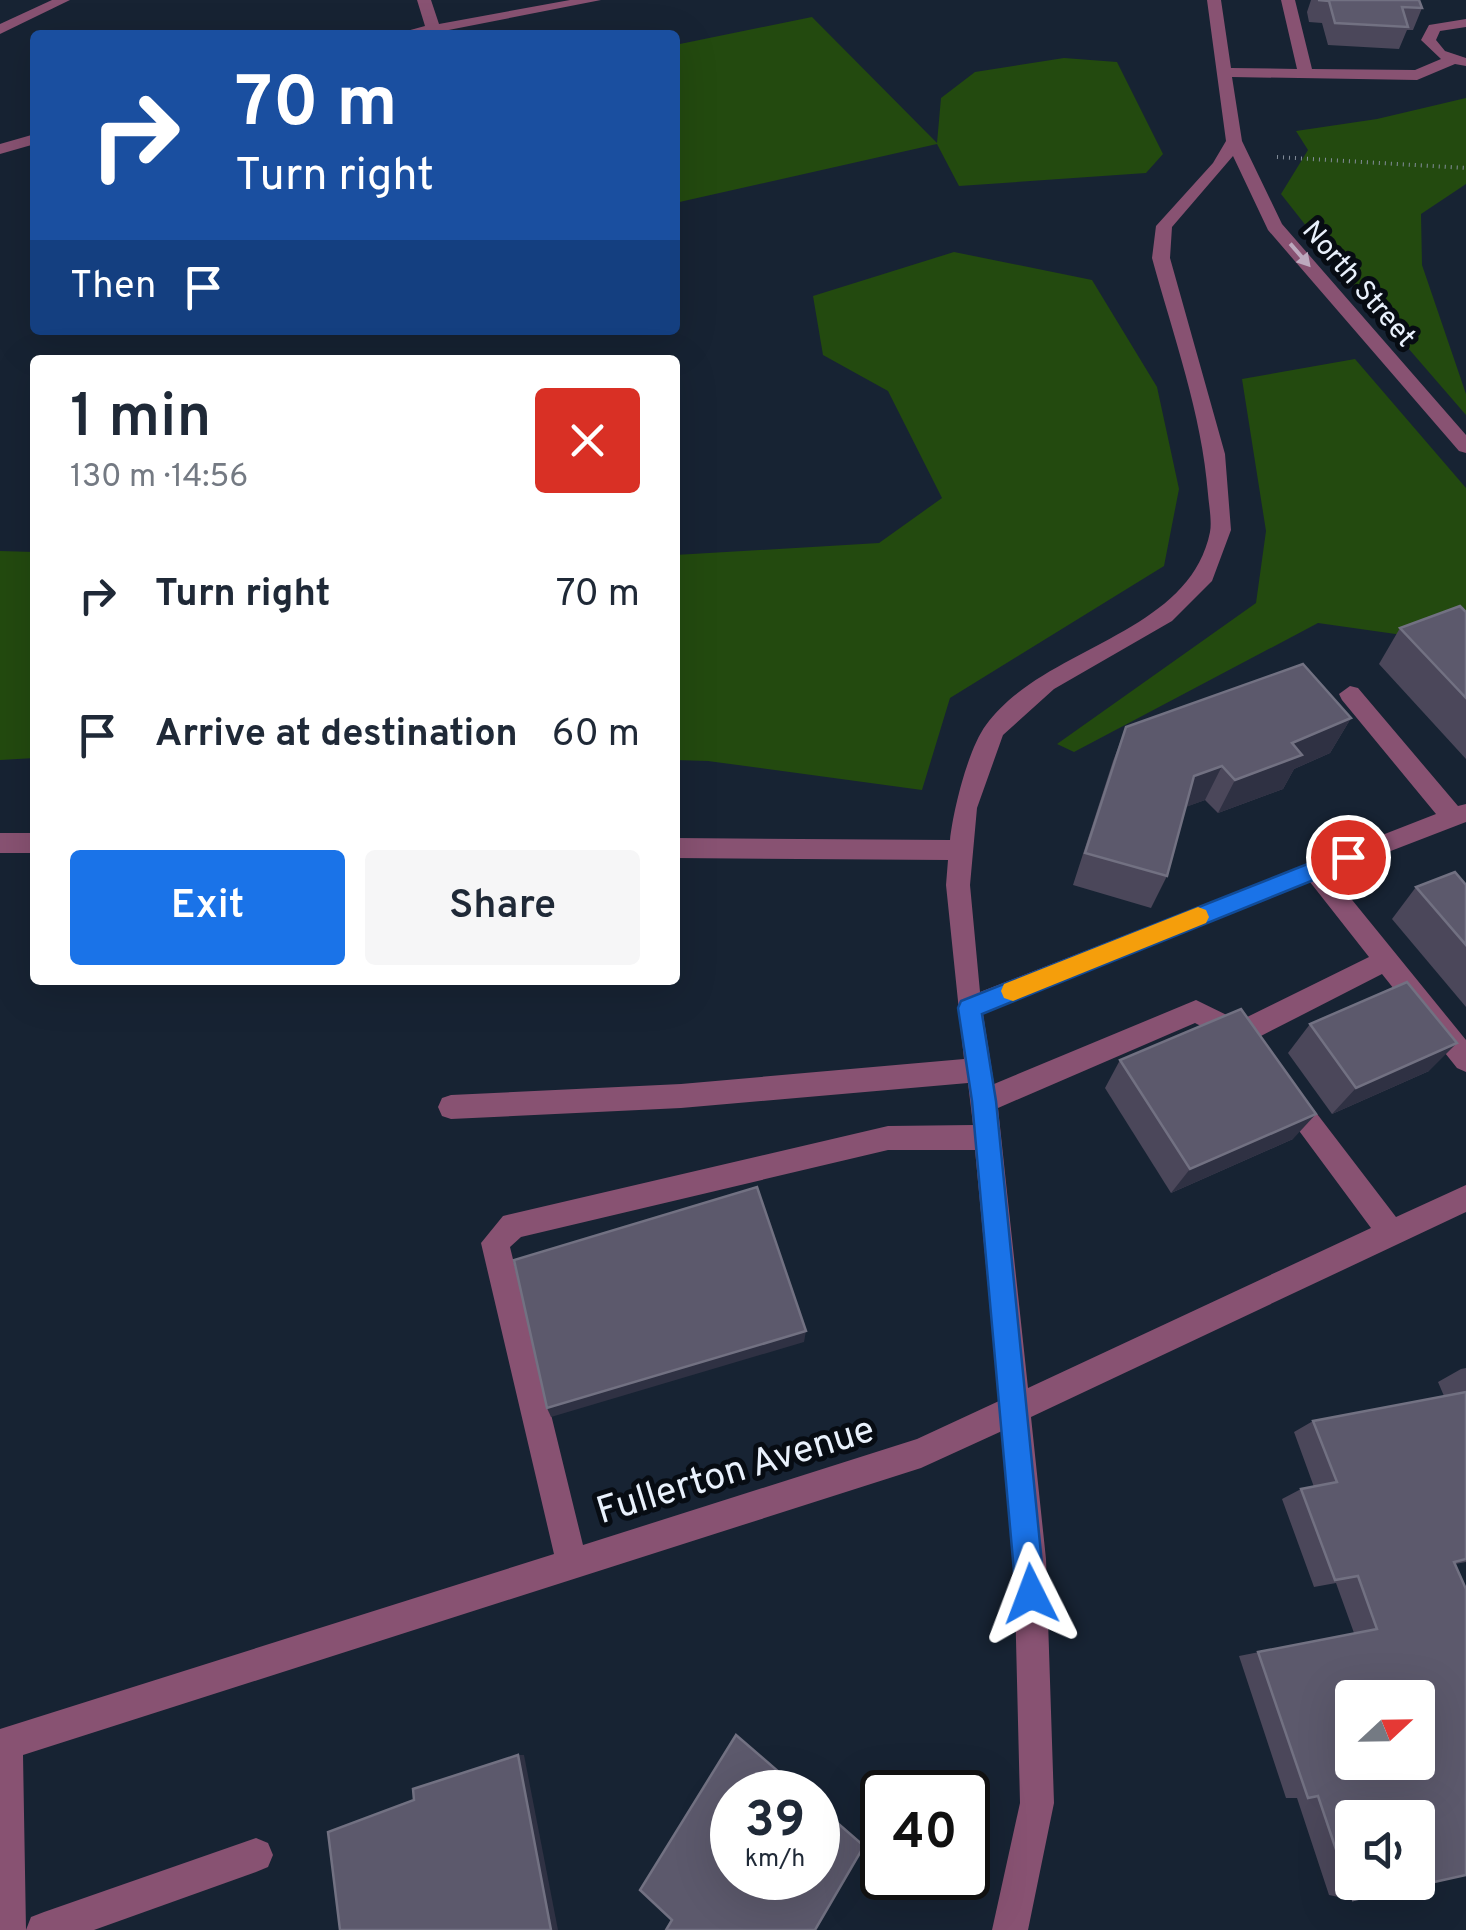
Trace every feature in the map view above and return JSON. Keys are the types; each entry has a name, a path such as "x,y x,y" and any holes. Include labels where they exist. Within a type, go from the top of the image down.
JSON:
{"street":[{"path":"0,30 63,0"},
{"path":"424,0 433,28"},
{"path":"423,30 594,0"},
{"name":"North Street","path":"1214,0 1238,148 1274,226 1466,447"},
{"path":"1288,0 1306,74"},
{"path":"1459,19 1434,28 1428,40 1440,54 1459,61"},
{"path":"1226,72 1417,75 1459,61"},
{"path":"0,148 30,141"},
{"path":"1010,1930 1037,1804 1030,1559 958,886 966,808 994,730 1046,683 1164,616 1205,576 1221,530 1215,454 1160,258 1164,226 1238,148"},
{"path":"969,1008 1460,815 1350,694"},
{"path":"0,842 30,843"},
{"path":"680,848 961,850"},
{"path":"1314,870 1466,1060"},
{"path":"1242,1034 1386,960"},
{"path":"984,1101 1196,1011 1242,1034 1392,1233"},
{"path":"451,1107 681,1096 978,1070"},
{"path":"572,1562 495,1243 513,1224 888,1138 985,1137"},
{"name":"Fullerton Avenue","path":"3,1746 921,1453 1466,1198"},
{"path":"3,1746 8,1930"},
{"path":"44,1930 256,1855"}],"path":[{"path":"1238,148 1466,168"}],"green space":[{"path":"812,17 937,143 941,98 975,72 1064,58 1117,62 1163,154 1146,173 959,186 937,144 680,202 680,44"},
{"path":"1466,98 1466,184 1421,214 1422,265 1466,394 1466,415 1344,274 1281,194 1308,150 1296,131 1377,119"},
{"path":"954,252 1092,280 1157,387 1179,489 1164,566 950,698 922,790 680,760 680,555 879,543 942,498 888,391 823,355 813,296"},
{"path":"1355,359 1466,488 1466,644 1318,623 1074,752 1057,744 1256,603 1266,531 1242,379"},
{"path":"0,551 30,552 30,758 0,760"}],"building":[{"path":"1318,0 1419,0 1422,8 1402,7 1408,27 1335,23 1329,1"},
{"path":"1460,606 1466,612 1466,698 1400,628"},
{"path":"1303,664 1351,718 1292,743 1302,755 1235,780 1222,766 1194,776 1167,876 1085,853 1126,727"},
{"path":"1455,872 1466,885 1466,945 1416,887"},
{"path":"1407,982 1457,1043 1356,1088 1310,1024"},
{"path":"1241,1009 1316,1114 1190,1169 1120,1060"},
{"path":"757,1187 806,1331 547,1408 514,1260"},
{"path":"1466,1392 1466,1559 1454,1562 1466,1589 1466,1875 1435,1882 1435,1800 1335,1800 1335,1847 1318,1796 1308,1798 1258,1652 1377,1629 1358,1576 1335,1580 1301,1489 1337,1482 1313,1421"},
{"path":"736,1735 777,1770 714,1770"},
{"path":"518,1755 551,1930 340,1930 328,1832 414,1800 413,1789"},
{"path":"710,1777 710,1900 832,1900 815,1930 666,1930 672,1920 640,1890"},
{"path":"840,1825 860,1843 860,1853 840,1887"}],"slow traffic":[{"path":"1013,991 1198,917"}],"route":[{"path":"1031,1594 984,1101 969,1008 1348,857"}]}
